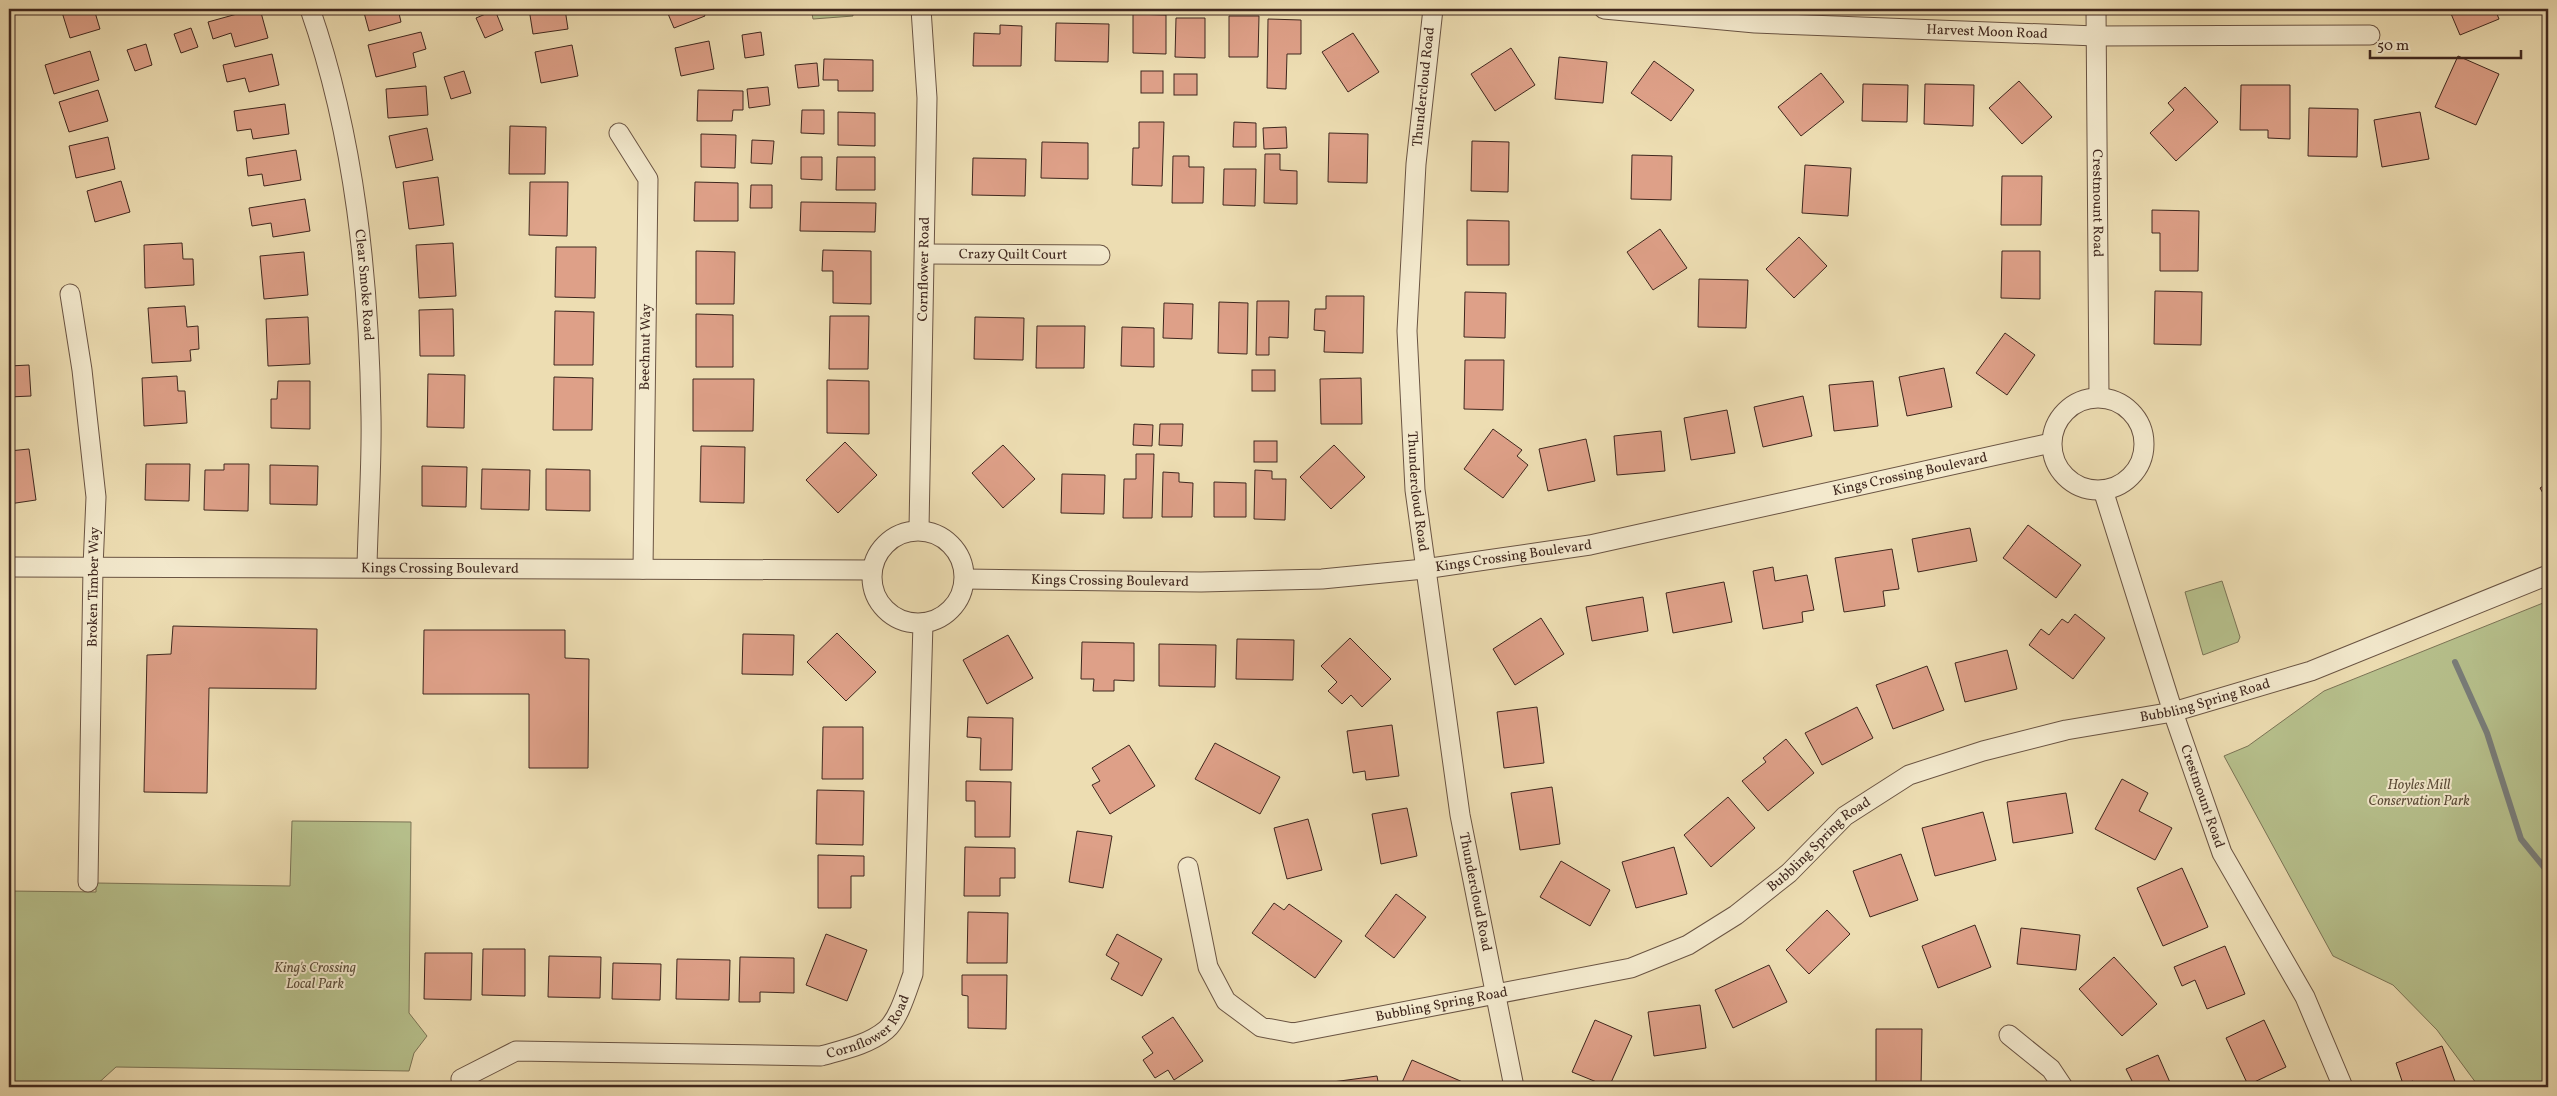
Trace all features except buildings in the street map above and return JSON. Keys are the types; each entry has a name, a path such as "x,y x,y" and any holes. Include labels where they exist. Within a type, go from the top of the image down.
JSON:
{"street":[{"name":"Clear Smoke Road","path":"310,9 322,42 342,122 356,199 368,338 371,417 367,567"},
{"name":"Cornflower Road","path":"919,529 926,254 927,98 921,9"},
{"name":"Thundercloud Road","path":"1433,9 1416,164 1407,331 1415,490 1424,569 1460,815 1514,1087"},
{"name":"Harvest Moon Road","path":"1604,9 1755,23 2096,36 2370,35"},
{"name":"Crestmount Road","path":"2096,9 2099,397"},
{"name":"Beechnut Way","path":"620,133 648,179 643,569"},
{"name":"Crazy Quilt Court","path":"926,254 1100,255"},
{"name":"Broken Timber Way","path":"70,294 82,370 96,497 93,567 88,882"},
{"path":"2099,397 2126,405 2142,428 2144,456 2128,479 2103,490 2077,486 2058,468 2051,443 2058,420 2075,403 2099,397"},
{"name":"Kings Crossing Boulevard","path":"965,579 1202,582 1322,579 1424,569 1590,545 2051,443"},
{"name":"Crestmount Road","path":"2103,490 2173,712 2222,854 2304,997 2343,1087"},
{"path":"919,529 943,536 960,555 965,579 952,609 923,623 902,621 884,609 873,591 871,570 887,540 919,529"},
{"name":"Kings Crossing Boulevard","path":"9,567 871,570"},
{"name":"Bubbling Spring Road","path":"1188,867 1208,967 1226,1001 1261,1027 1293,1034 1631,968 1688,945 1736,915 1789,873 1845,816 1909,774 1983,751 2066,730 2173,712 2311,670 2548,575"},
{"name":"Cornflower Road","path":"461,1079 516,1051 821,1056 855,1047 887,1029 902,1004 913,974 923,623"},
{"path":"2008,1034 2051,1070 2063,1087"}],"green space":[{"path":"811,9 852,9 853,16 813,19"},
{"path":"2222,581 2240,637 2238,642 2203,655 2185,592"},
{"name":"Hoyles Mill Conservation Park","path":"2548,601 2548,1087 2479,1087 2437,1030 2393,985 2333,956 2224,756 2248,746 2324,691"},
{"name":"King's Crossing Local Park","path":"292,821 411,822 409,1013 427,1036 414,1053 409,1071 116,1067 94,1087 9,1087 9,891 96,892 96,883 290,886"}],"waterway":[{"path":"2455,662 2487,733 2521,839 2548,872"}]}
